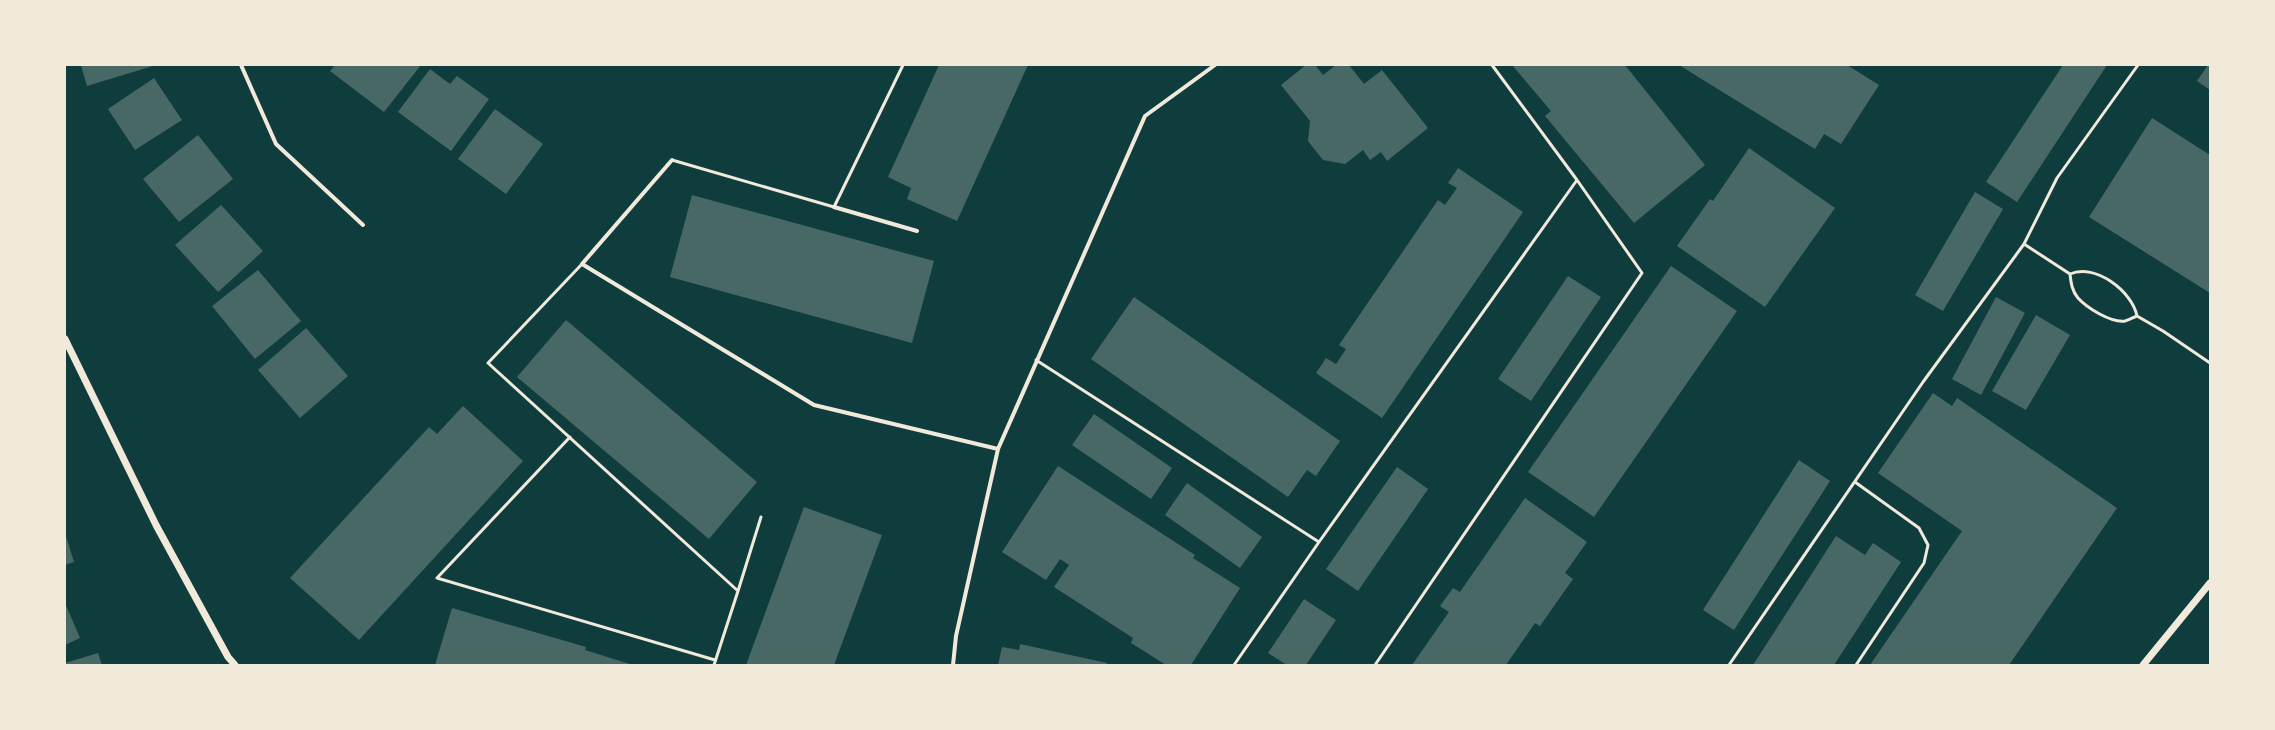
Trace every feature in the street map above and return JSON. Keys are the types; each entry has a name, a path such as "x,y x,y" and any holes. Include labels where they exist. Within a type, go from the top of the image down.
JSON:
{"street":[{"path":"241,65 276,144 363,225"},
{"path":"952,665 956,636 998,449 1036,360 1145,116 1215,65"},
{"path":"672,160 582,264 814,405 998,449"},
{"path":"834,207 917,231"},
{"path":"65,339 156,525 228,657 235,665"},
{"path":"2143,665 2210,583"}],"lane":[{"path":"672,160 834,207 903,65"},
{"path":"1375,665 1642,273 1577,180 1492,65"},
{"path":"1729,665 1923,382 2024,244 2057,178 2138,65"},
{"path":"1234,665 1319,542 1577,180"},
{"path":"2024,244 2070,274"},
{"path":"582,264 488,363 738,591"},
{"path":"2070,274 2079,270 2090,272 2117,286 2135,305 2137,316 2163,331 2210,363"},
{"path":"2070,274 2071,285 2078,298 2090,308 2112,319 2125,321 2137,316"},
{"path":"1036,360 1319,542"},
{"path":"570,437 437,578 715,660"},
{"path":"1854,482 1919,528 1928,545 1924,563 1856,665"},
{"path":"714,665 761,517"}],"building":[{"path":"81,65 156,65 87,86"},
{"path":"335,65 421,65 384,112 330,71"},
{"path":"939,65 1028,65 957,221 907,199 911,188 888,177"},
{"path":"1306,65 1315,65 1323,75 1336,65 1349,65 1364,84 1382,70 1428,128 1387,161 1381,152 1370,160 1363,150 1345,164 1323,160 1308,141 1310,121 1281,85"},
{"path":"1512,65 1625,65 1705,165 1634,223 1545,116 1551,111"},
{"path":"1679,65 1847,65 1879,85 1841,144 1824,134 1815,149"},
{"path":"2063,65 2107,65 2017,202 1986,182"},
{"path":"2208,65 2210,65 2210,90 2197,81"},
{"path":"430,69 450,84 457,76 489,99 451,151 398,112"},
{"path":"154,78 182,120 135,150 108,109"},
{"path":"495,109 543,144 506,194 458,159"},
{"path":"2152,118 2210,155 2210,293 2089,217"},
{"path":"198,135 233,179 179,222 143,179"},
{"path":"1749,148 1835,208 1765,307 1677,246 1710,199 1713,201"},
{"path":"1458,168 1523,212 1382,418 1316,373 1326,358 1336,364 1346,349 1339,345 1438,200 1445,205 1457,188 1448,183"},
{"path":"1975,192 2003,209 1943,311 1915,295"},
{"path":"692,195 934,261 912,343 670,277"},
{"path":"221,205 263,251 218,292 175,245"},
{"path":"1671,266 1737,311 1594,517 1528,472"},
{"path":"258,270 301,321 255,359 212,306"},
{"path":"1568,276 1601,297 1531,401 1498,379"},
{"path":"1134,297 1340,441 1316,476 1307,470 1288,497 1091,359"},
{"path":"1996,297 2025,313 1981,395 1952,379"},
{"path":"2036,315 2070,335 2026,410 1992,391"},
{"path":"566,320 757,482 709,539 517,377"},
{"path":"306,328 348,376 300,418 258,370"},
{"path":"1933,393 1952,406 1957,398 2117,508 2009,665 1870,665 1962,531 1878,473"},
{"path":"463,406 523,461 359,640 290,578 429,427 437,434"},
{"path":"1094,414 1172,468 1151,499 1072,445"},
{"path":"1799,460 1830,481 1734,630 1703,610"},
{"path":"1058,466 1195,555 1193,558 1240,588 1191,665 1166,665 1131,643 1133,638 1054,587 1069,565 1060,559 1046,580 1002,552"},
{"path":"1397,467 1428,489 1358,591 1326,569"},
{"path":"1187,483 1262,537 1240,568 1165,515"},
{"path":"1525,498 1587,542 1565,573 1573,579 1540,626 1535,623 1506,665 1412,665 1449,612 1440,606 1453,588 1460,592"},
{"path":"804,507 882,535 834,665 746,665"},
{"path":"65,533 74,562 65,565"},
{"path":"1836,536 1865,555 1873,543 1901,562 1834,665 1753,665"},
{"path":"1304,599 1336,620 1306,665 1287,665 1268,653"},
{"path":"65,603 80,638 65,645"},
{"path":"452,608 586,647 585,650 633,665 435,665"},
{"path":"1020,644 1107,663 1107,665 998,665 1002,647 1019,650"},
{"path":"98,653 102,665 65,665 65,663"}]}
